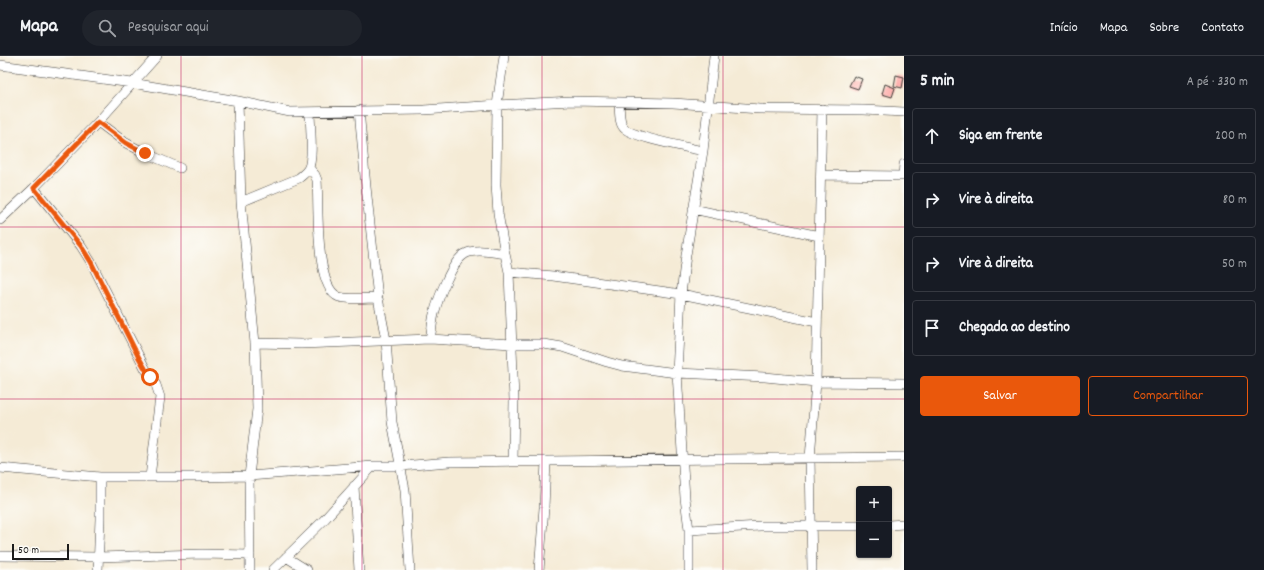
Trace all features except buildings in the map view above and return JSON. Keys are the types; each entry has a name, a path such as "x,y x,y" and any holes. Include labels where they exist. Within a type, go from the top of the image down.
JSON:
{"street":[{"path":"0,220 34,188 98,122 157,56"},
{"path":"504,56 497,105 496,185 498,212 509,272 512,344 513,461"},
{"path":"689,570 689,530 685,498 677,373 680,294 703,150 714,56"},
{"path":"0,65 132,83 238,101 290,112 424,110 571,101 708,105 760,109 822,109 904,112"},
{"path":"238,101 241,202 255,343 256,409 249,476 250,570"},
{"path":"619,102 621,122 624,129 635,134 703,150"},
{"path":"812,570 810,458 816,382 822,109"},
{"path":"359,110 378,298 386,340 392,422 405,490 410,570"},
{"path":"241,202 298,178 309,168 311,146 310,112"},
{"path":"98,122 126,143 180,168"},
{"path":"821,175 904,176 904,164"},
{"path":"309,168 315,174 317,180 321,259 328,286 338,297 378,298"},
{"path":"34,188 81,246 91,262 144,368 159,391 160,397 150,478"},
{"path":"693,210 819,236"},
{"path":"430,338 434,314 441,293 458,260 466,253 477,251 489,251 505,254"},
{"path":"509,272 553,276 680,294 817,322"},
{"path":"255,343 301,344 430,338 512,344 544,344 562,347 622,366 677,373 758,377 816,382 904,383"},
{"path":"0,468 100,477 150,478 249,476 373,466 401,466 449,462 904,456"},
{"path":"539,570 546,461"},
{"path":"273,570 323,521 373,466"},
{"path":"98,570 100,477"},
{"path":"354,486 359,570"},
{"path":"892,524 904,524"},
{"path":"689,530 856,526"},
{"path":"0,556 98,557 202,554 250,555"},
{"path":"286,557 307,570"}],"route":[{"path":"145,153 126,143 98,122 34,188 81,246 91,262 144,368 150,377"}]}
